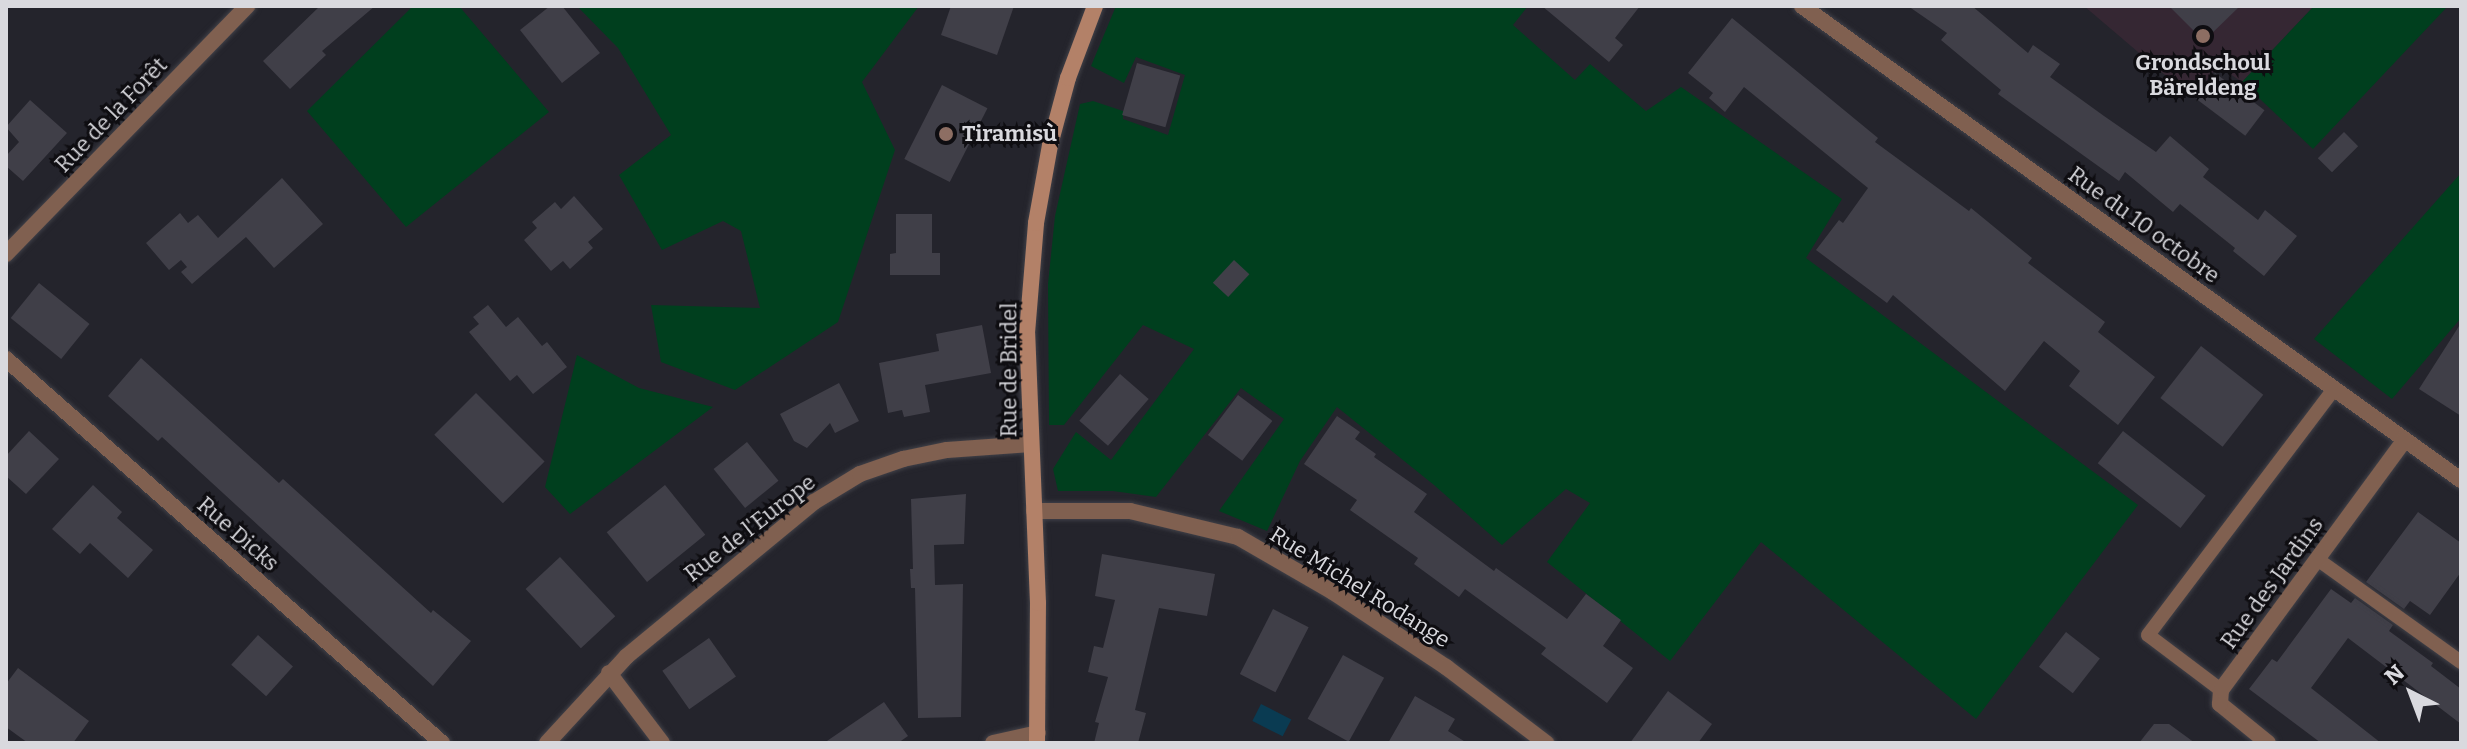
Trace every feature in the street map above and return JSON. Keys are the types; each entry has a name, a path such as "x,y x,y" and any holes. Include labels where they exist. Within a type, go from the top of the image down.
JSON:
{"main road":[{"name":"Rue de Bridel","path":"1037,738 1034,511 1027,333 1036,223 1050,145 1068,78 1095,6"}],"street":[{"name":"Rue de la Forêt","path":"6,254 247,6"},
{"name":"Rue du 10 octobre","path":"1802,6 2461,480"},
{"name":"Rue Dicks","path":"6,359 442,743"},
{"name":"Rue des Jardins","path":"2221,690 2404,441"},
{"name":"Rue de l'Europe","path":"547,743 609,673 814,502 860,474 947,450 1031,444"},
{"name":"Rue Michel Rodange","path":"1034,511 1130,511 1238,537 1333,592 1446,667 1546,743"},
{"path":"609,673 662,743"},
{"path":"2221,690 2220,704 2268,743"},
{"path":"993,743 1037,738"}],"lane":[{"path":"2221,690 2148,635 2334,389"},
{"path":"2317,559 2461,662"}],"shaded area":[{"name":"Grondschoul Bäreldeng","path":"2084,6 2314,6 2242,82 2218,66 2192,98"}],"green space":[{"path":"413,6 459,6 549,112 406,227 307,111"},
{"path":"577,6 919,6 862,82 895,150 838,322 735,390 661,362 651,305 760,308 741,231 723,221 662,250 619,175 671,135 618,48"},
{"path":"1116,6 1528,6 1513,25 1575,80 1590,64 1646,111 1681,87 1842,199 1806,258 2138,505 1976,719 1761,542 1670,661 1547,562 1590,503 1566,489 1502,545 1337,407 1300,461 1267,531 1219,511 1284,419 1241,388 1156,497 1113,491 1058,491 1053,469 1076,432 1111,460 1194,349 1143,325 1064,425 1049,425 1048,284 1055,216 1080,104 1093,101 1123,111 1123,119 1168,135 1185,75 1136,57 1124,83 1091,66"},
{"path":"2314,6 2448,6 2313,149 2242,82"},
{"path":"2461,173 2461,318 2392,399 2314,339"},
{"path":"577,355 639,388 713,407 570,514 545,487"}],"water":[{"path":"1261,704 1291,719 1283,736 1252,721"}],"building":[{"path":"320,6 375,6 322,51 326,55 290,89 263,61"},
{"path":"550,6 562,6 600,53 562,83 520,30"},
{"path":"951,6 1014,6 997,55 941,35"},
{"path":"1542,6 1640,6 1615,38 1623,45 1609,62"},
{"path":"1908,6 1972,6 2028,53 2033,45 2060,64 2050,77 2104,116 2156,152 2170,136 2209,169 2203,177 2258,220 2265,210 2297,236 2264,276 2180,204 2173,212 2125,172 2119,181 1998,94 2001,90 1941,40 1947,33"},
{"path":"2169,6 2240,6 2204,41"},
{"path":"1732,18 1878,138 1875,142 1969,211 1971,208 2032,258 2028,263 2105,322 2098,332 2155,377 2118,425 2069,386 2080,371 2044,341 2005,391 1893,295 1887,303 1816,250 1839,220 1843,223 1868,188 1744,87 1725,112 1709,98 1713,93 1688,73"},
{"path":"1137,63 1180,75 1165,127 1122,115"},
{"path":"2215,73 2265,110 2245,136 2196,99"},
{"name":"Tiramisù","path":"942,85 987,108 950,182 904,159"},
{"path":"30,100 67,133 23,181 6,166 6,156 19,142 6,127"},
{"path":"2344,132 2358,146 2332,172 2318,158"},
{"path":"282,178 323,224 274,268 246,237 192,284 181,272 187,267 181,260 169,270 146,243 180,213 188,223 198,215 218,238"},
{"path":"574,196 603,229 588,242 593,248 570,269 563,261 551,271 524,240 537,228 532,222 555,202 561,209"},
{"path":"896,214 932,214 932,253 940,253 940,275 890,275 890,254 896,253"},
{"path":"1234,260 1249,274 1228,297 1213,283"},
{"path":"39,283 90,324 61,359 11,318"},
{"path":"488,305 506,327 518,317 542,346 547,342 567,367 533,394 517,375 510,381 469,332 479,324 473,317"},
{"path":"2461,323 2461,416 2419,389"},
{"path":"982,325 991,373 925,385 930,412 904,417 902,410 888,413 879,363 939,351 936,334"},
{"path":"2201,346 2263,395 2223,447 2160,398"},
{"path":"141,358 279,483 283,479 431,613 433,610 471,641 433,686 162,437 158,441 108,396"},
{"path":"1120,374 1149,399 1108,446 1079,421"},
{"path":"839,383 859,421 835,433 830,423 807,448 794,441 780,414"},
{"path":"476,393 545,462 503,503 434,435"},
{"path":"1238,395 1272,421 1242,461 1208,435"},
{"path":"1337,416 1360,432 1355,439 1376,454 1374,457 1427,494 1414,512 1494,571 1496,568 1567,619 1586,594 1621,620 1603,646 1633,668 1607,703 1541,654 1546,648 1465,589 1459,597 1414,564 1418,558 1350,510 1357,500 1304,464"},
{"path":"29,431 59,459 26,494 6,476 6,456"},
{"path":"2123,431 2206,496 2180,528 2098,463"},
{"path":"747,442 778,481 745,508 714,469"},
{"path":"93,485 122,512 117,518 153,550 128,578 90,543 80,554 52,529"},
{"path":"665,485 705,535 647,582 607,532"},
{"path":"966,494 964,544 934,545 935,585 963,584 961,717 918,718 915,588 911,588 910,569 913,569 911,499"},
{"path":"2418,512 2461,543 2461,572 2430,615 2410,601 2404,609 2366,582"},
{"path":"1102,554 1215,574 1207,616 1159,608 1135,710 1146,713 1138,743 1094,743 1099,723 1095,722 1108,677 1088,672 1094,646 1103,648 1115,600 1095,596"},
{"path":"560,557 615,616 581,648 526,589"},
{"path":"2331,589 2351,603 2355,598 2393,625 2389,631 2433,663 2431,666 2461,689 2461,724 2348,638 2311,688 2381,743 2321,743 2249,689 2272,659 2277,662"},
{"path":"1273,609 1309,627 1275,692 1240,674"},
{"path":"2066,632 2100,658 2073,693 2039,667"},
{"path":"258,635 293,666 266,696 231,665"},
{"path":"709,638 736,677 689,709 662,671"},
{"path":"1343,655 1384,678 1349,742 1308,719"},
{"path":"18,668 89,721 73,743 28,743 6,727 6,684"},
{"path":"1668,691 1712,724 1698,743 1630,743"},
{"path":"1415,696 1455,719 1448,731 1467,743 1388,743"},
{"path":"884,702 908,736 898,743 824,743"},
{"path":"2154,724 2169,724 2195,743 2139,743"}],"place":[{"name":"Grondschoul Bäreldeng","path":"2203,36"},
{"name":"Tiramisù","path":"946,134"}]}
